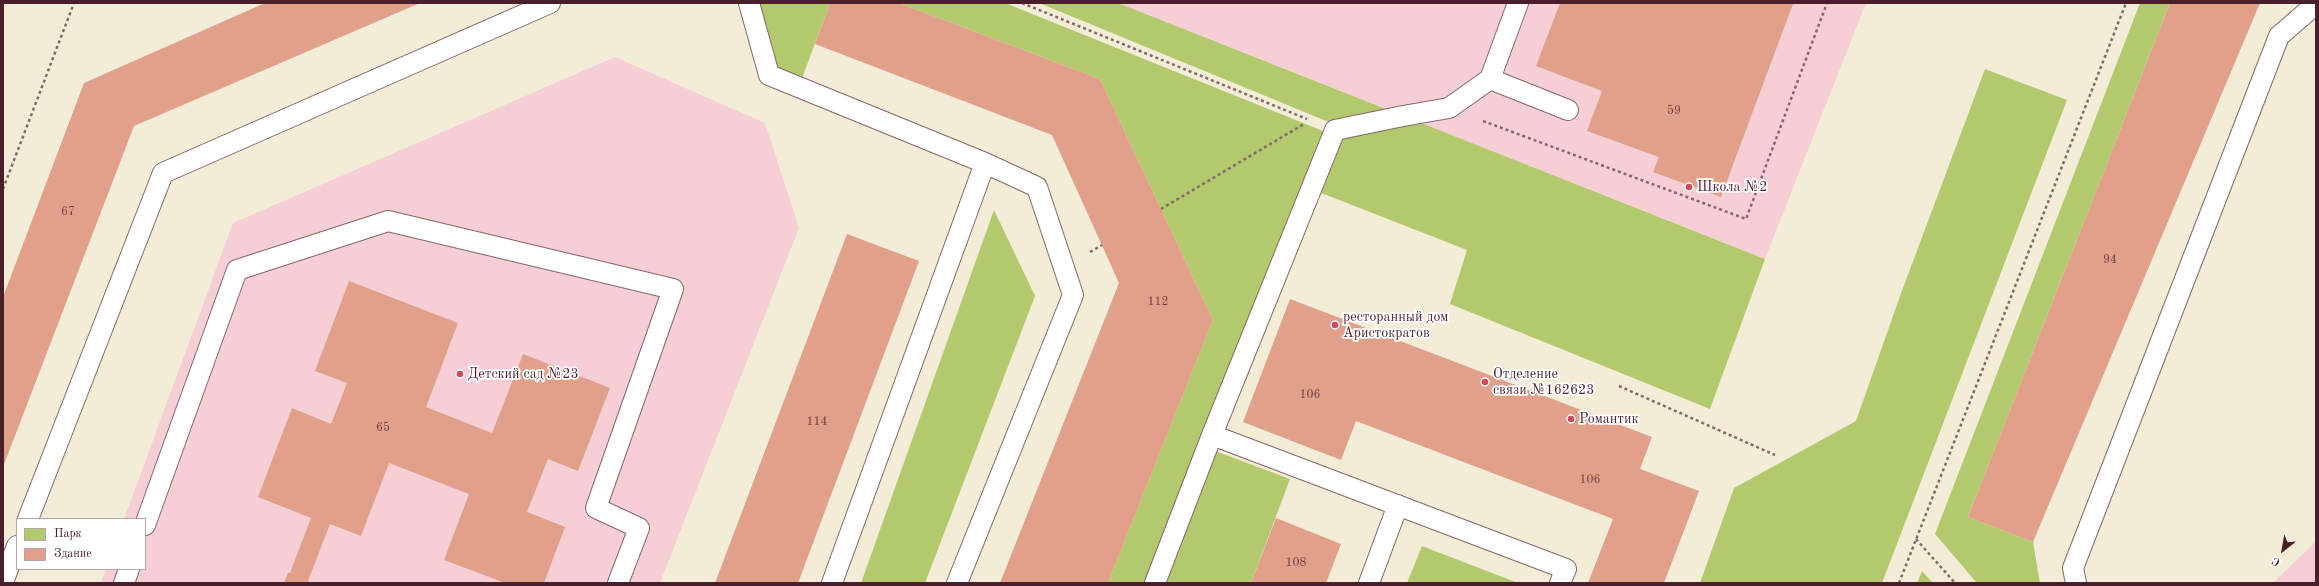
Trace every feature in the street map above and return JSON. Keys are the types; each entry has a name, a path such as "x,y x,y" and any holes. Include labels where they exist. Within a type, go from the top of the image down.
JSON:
{"lane":[{"path":"28,518 163,173 550,3"},
{"path":"749,3 769,75 985,163 1036,187 1073,295 957,583"},
{"path":"1155,583 1212,435 1335,130 1449,108 1490,79 1518,3"},
{"path":"2076,583 2073,568 2279,36 2316,4"},
{"path":"1490,79 1568,110"},
{"path":"832,583 985,163"},
{"path":"146,522 237,270 388,221 673,289 596,508 639,528 618,583"},
{"path":"1212,435 1566,569 1560,583"},
{"path":"1369,583 1398,505"},
{"path":"3,582 16,549"},
{"path":"124,583 129,570"}],"path":[{"path":"3,188 74,3"},
{"path":"1022,3 1310,120"},
{"path":"1449,108 1746,219 1827,3"},
{"path":"1899,583 2126,3"},
{"path":"1307,128 1310,120"},
{"path":"1161,209 1310,120"},
{"path":"1619,386 1775,455"},
{"path":"1916,539 1954,583"}],"shaded area":[{"name":"Школа №2","path":"1118,3 1866,3 1765,259"},
{"name":"Детский сад №23","path":"615,57 765,123 799,228 660,583 101,583 106,570 146,570 146,518 124,518 233,223"},
{"path":"2316,541 2316,583 2273,583"}],"green space":[{"path":"754,3 830,3 801,81 773,71"},
{"path":"899,3 1005,3 1328,133 1336,125 1039,3 1118,3 1765,259 1710,409 1450,304 1467,250 1306,187 1202,446 1290,479 1251,583 1108,583 1213,320 1100,79"},
{"path":"2140,3 2170,3 1968,517 2033,542 2040,583 1977,583 1935,534"},
{"path":"1985,69 2067,100 1882,583 1700,583 1734,488 1856,421 1900,296"},
{"path":"994,210 1035,296 925,583 861,583"},
{"path":"1422,546 1518,583 1407,583"},
{"path":"1922,571 1933,583 1917,583"}],"building":[{"path":"265,3 420,3 134,126 3,467 3,297 84,83"},
{"path":"830,3 899,3 1100,79 1213,320 1108,583 1000,583 1119,283 1052,135 815,44"},
{"path":"1560,3 1793,4 1721,197 1653,172 1659,157 1587,131 1602,91 1536,66"},
{"path":"2170,3 2260,3 2033,542 1968,517"},
{"path":"847,234 919,261 798,583 715,583"},
{"path":"349,281 458,323 426,407 492,433 523,354 610,388 578,471 548,459 527,512 565,527 544,583 505,583 444,560 469,494 389,463 361,536 330,524 308,581 313,583 284,583 288,573 290,573 311,518 258,497 292,408 331,424 347,383 315,371"},
{"path":"1290,299 1652,437 1640,469 1699,491 1664,583 1588,583 1613,519 1356,421 1341,460 1243,422"},
{"path":"1276,518 1341,544 1326,583 1251,583"}],"place":[{"name":"Школа №2","path":"1689,187"},
{"name":"ресторанный дом Аристократов","path":"1335,325"},
{"name":"Детский сад №23","path":"460,374"},
{"name":"Отделение связи №162623","path":"1485,382"},
{"name":"Романтик","path":"1571,419"}]}
